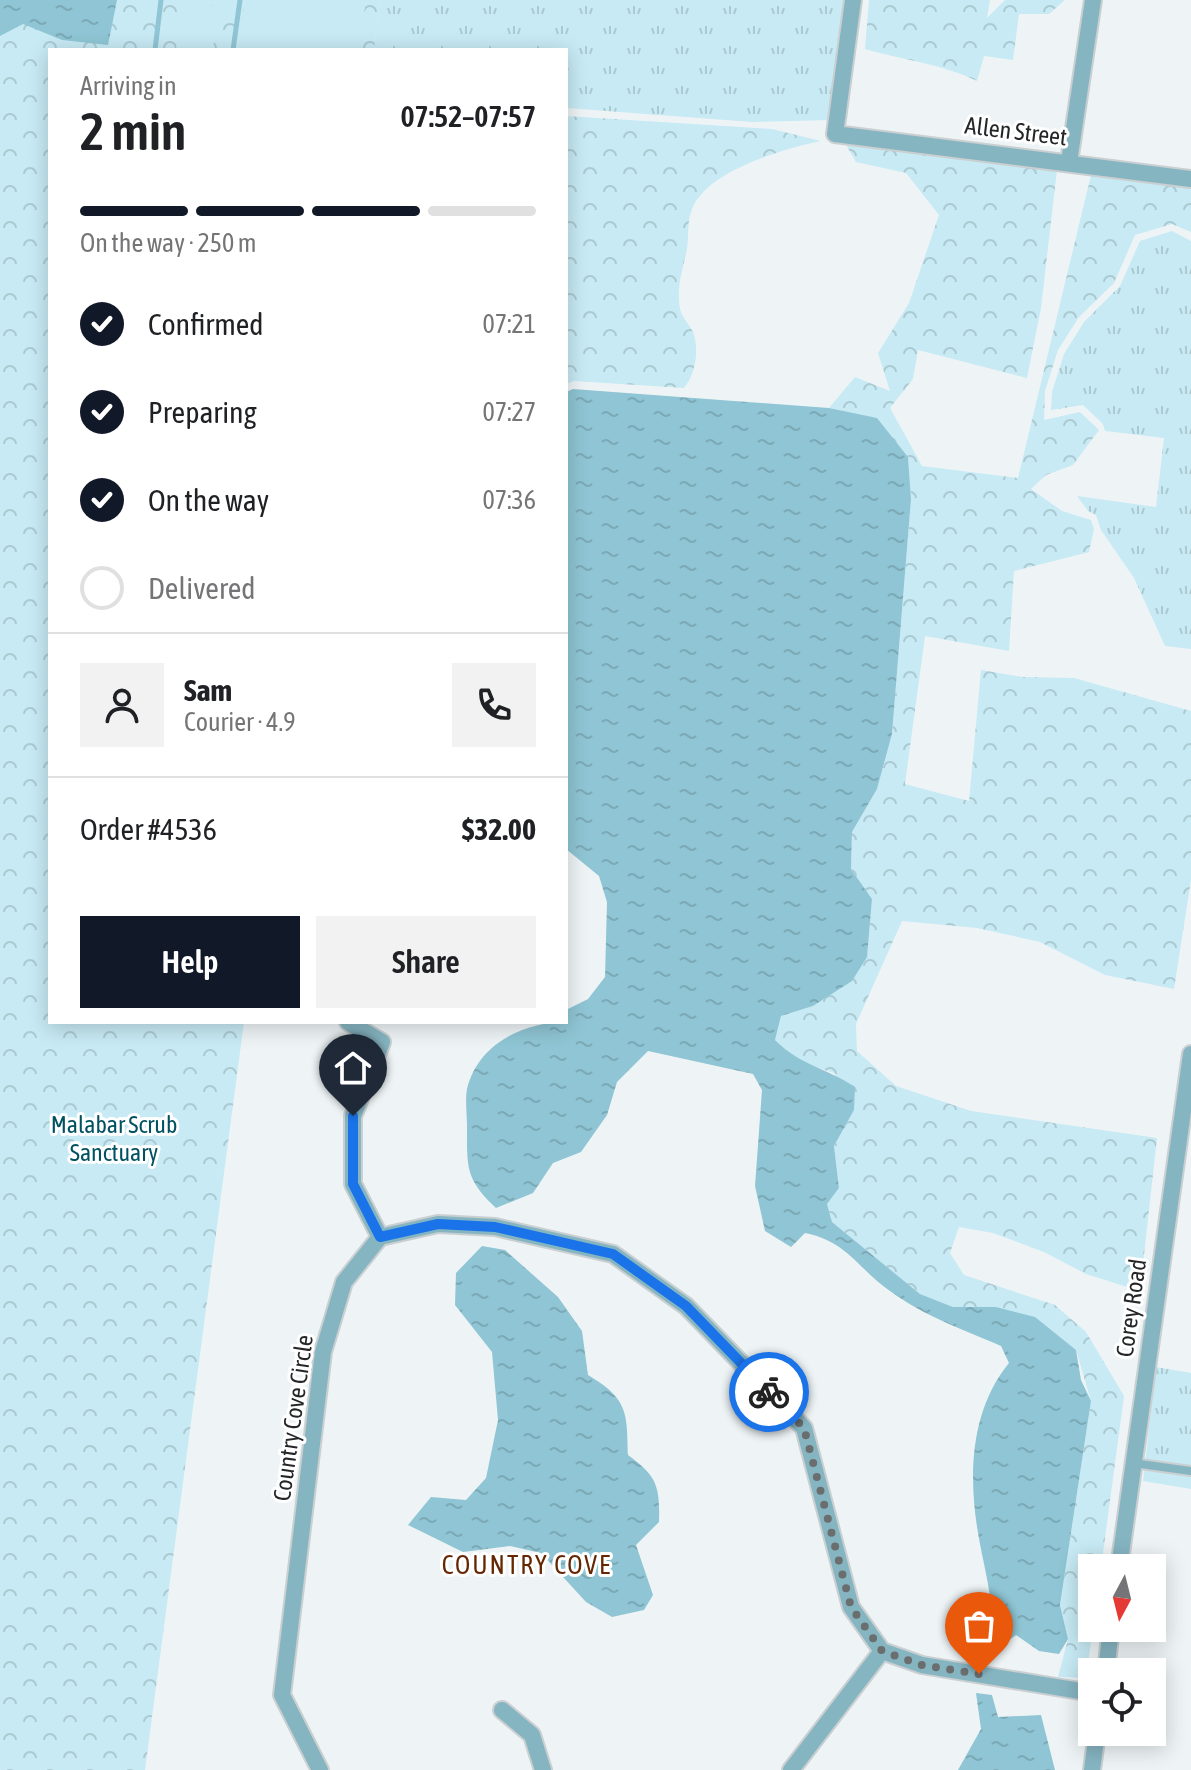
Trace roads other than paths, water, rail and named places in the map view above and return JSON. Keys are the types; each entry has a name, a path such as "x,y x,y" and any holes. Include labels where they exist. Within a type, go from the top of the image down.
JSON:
{"street":[{"name":"Allen Street","path":"853,0 835,134 1191,179"},
{"path":"1069,162 1093,0"},
{"path":"351,1024 382,1042 353,1116 353,1184 380,1237 438,1224 495,1227 613,1254 686,1306 804,1428 851,1607 882,1651 922,1665 1078,1691"},
{"name":"Corey Road","path":"1121,1554 1191,1054"},
{"name":"Country Cove Circle","path":"317,1768 282,1695 323,1352 344,1282 380,1237"},
{"path":"791,1770 882,1651"},
{"path":"502,1710 532,1735 543,1770"},
{"path":"1092,1770 1095,1746"}],"lane":[{"path":"1133,1463 1191,1471"}],"water":[{"path":"0,0 117,0 108,45 62,40 23,24 0,36"},
{"path":"573,389 829,408 877,418 908,457 911,499 892,734 877,789 852,832 851,869 872,899 867,957 852,981 813,1006 781,1016 775,1040 794,1056 855,1087 854,1110 834,1146 839,1188 827,1204 832,1222 920,1294 953,1307 996,1307 1035,1317 1076,1350 1081,1380 1091,1401 1060,1605 1068,1639 1059,1654 1039,1651 1016,1635 998,1648 989,1647 991,1607 976,1521 973,1473 985,1404 1009,1363 1001,1346 944,1322 903,1300 832,1242 805,1233 791,1247 765,1231 755,1186 762,1090 753,1074 648,1051 617,1082 607,1115 581,1152 553,1163 533,1193 496,1208 473,1180 467,1152 466,1093 481,1060 492,1048 519,1031 545,1024 568,1024 568,1009 588,999 605,977 607,902 599,876 568,851 568,391"},
{"path":"482,1246 505,1250 558,1297 582,1331 588,1375 611,1392 623,1408 628,1455 651,1476 659,1499 659,1522 636,1545 653,1595 644,1610 612,1617 586,1602 541,1553 510,1546 463,1552 408,1525 431,1497 466,1500 486,1478 498,1420 492,1352 455,1305 456,1273"},
{"path":"976,1693 992,1695 998,1717 1041,1715 1055,1770 958,1770 981,1729"}],"waterway":[{"path":"155,48 161,0"},
{"path":"233,48 240,0"}],"district":[{"name":"COUNTRY COVE","path":"527,1565"}],"park label":[{"name":"Malabar Scrub Sanctuary","path":"114,1138"}]}
